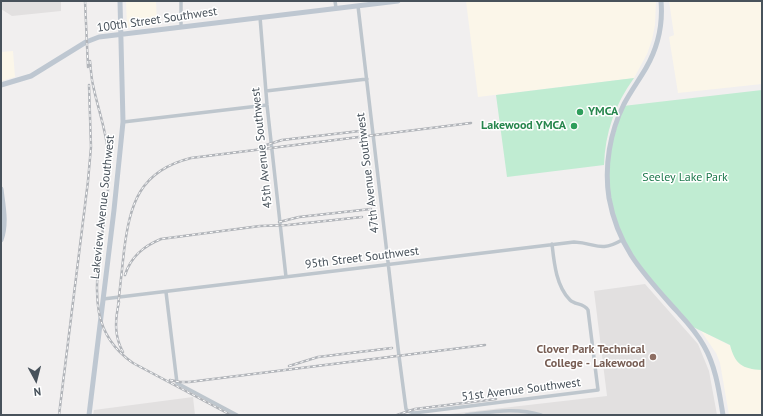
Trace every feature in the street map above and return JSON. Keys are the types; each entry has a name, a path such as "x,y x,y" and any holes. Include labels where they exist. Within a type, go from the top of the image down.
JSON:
{"main road":[{"name":"Lakeview Avenue Southwest","path":"89,415 115,202 123,122 120,1"},
{"name":"100th Street Southwest","path":"1,85 31,76 86,42 99,36 398,1"},
{"path":"661,1 661,23 655,50 646,69 623,106 617,121 609,154 609,198 622,240 632,258 640,270 691,326 704,345 716,374 723,415"},
{"path":"1,188 5,223 1,240"}],"street":[{"path":"181,1 181,26"},
{"path":"335,1 336,8"},
{"name":"47th Avenue Southwest","path":"358,6 406,409"},
{"name":"45th Avenue Southwest","path":"260,17 266,90 286,277"},
{"path":"266,90 367,79"},
{"path":"123,122 268,105"},
{"name":"95th Street Southwest","path":"103,299 552,244 574,242 604,248 622,240"},
{"name":"51st Avenue Southwest","path":"406,409 414,413 598,390 588,310 586,307 570,301 565,293 558,277 552,244"},
{"path":"166,292 177,382 237,415"},
{"path":"466,415 526,410 541,415"}],"shaded area":[{"path":"1,1 61,1 61,11 12,16 1,9"},
{"path":"126,1 156,1 157,24 127,27"},
{"path":"466,1 656,1 655,25 647,54 634,78 478,97"},
{"path":"669,1 762,1 762,84 678,93 669,37 674,35"},
{"path":"13,51 15,77 1,81 1,52"},
{"name":"Clover Park Technical College - Lakewood","path":"645,284 698,344 709,371 717,415 441,415 607,396 594,291"},
{"path":"701,331 743,352 762,358 762,415 729,415 720,363 716,353"},
{"path":"193,397 195,415 93,415 94,410"}],"green space":[{"path":"634,78 621,98 612,119 606,142 604,165 507,177 496,95"},
{"name":"Seeley Lake Park","path":"762,90 762,370 744,367 734,357 730,345 691,326 643,273 622,240 609,198 609,153 623,106"}],"railway":[{"path":"85,1 88,67"},
{"path":"90,61 92,82 105,132 109,162 108,195 97,282 99,312 103,326 109,339 119,352 133,363 231,415"},
{"path":"59,415 88,181 91,147 89,85"},
{"path":"118,306 126,234 134,204 140,192 159,171 173,164 191,158 471,123"},
{"path":"263,146 282,140 360,131"},
{"path":"279,222 299,217 371,209"},
{"path":"125,275 131,262 139,252 161,239 260,226 288,225 362,217"},
{"path":"119,302 116,328 118,340 123,352"},
{"path":"170,380 189,382 485,345"},
{"path":"289,366 318,357 392,348"},
{"path":"397,415 415,409 496,399"}],"place":[{"name":"YMCA","path":"580,112"},
{"name":"Lakewood YMCA","path":"574,126"},
{"name":"Clover Park Technical College - Lakewood","path":"653,357"}]}
